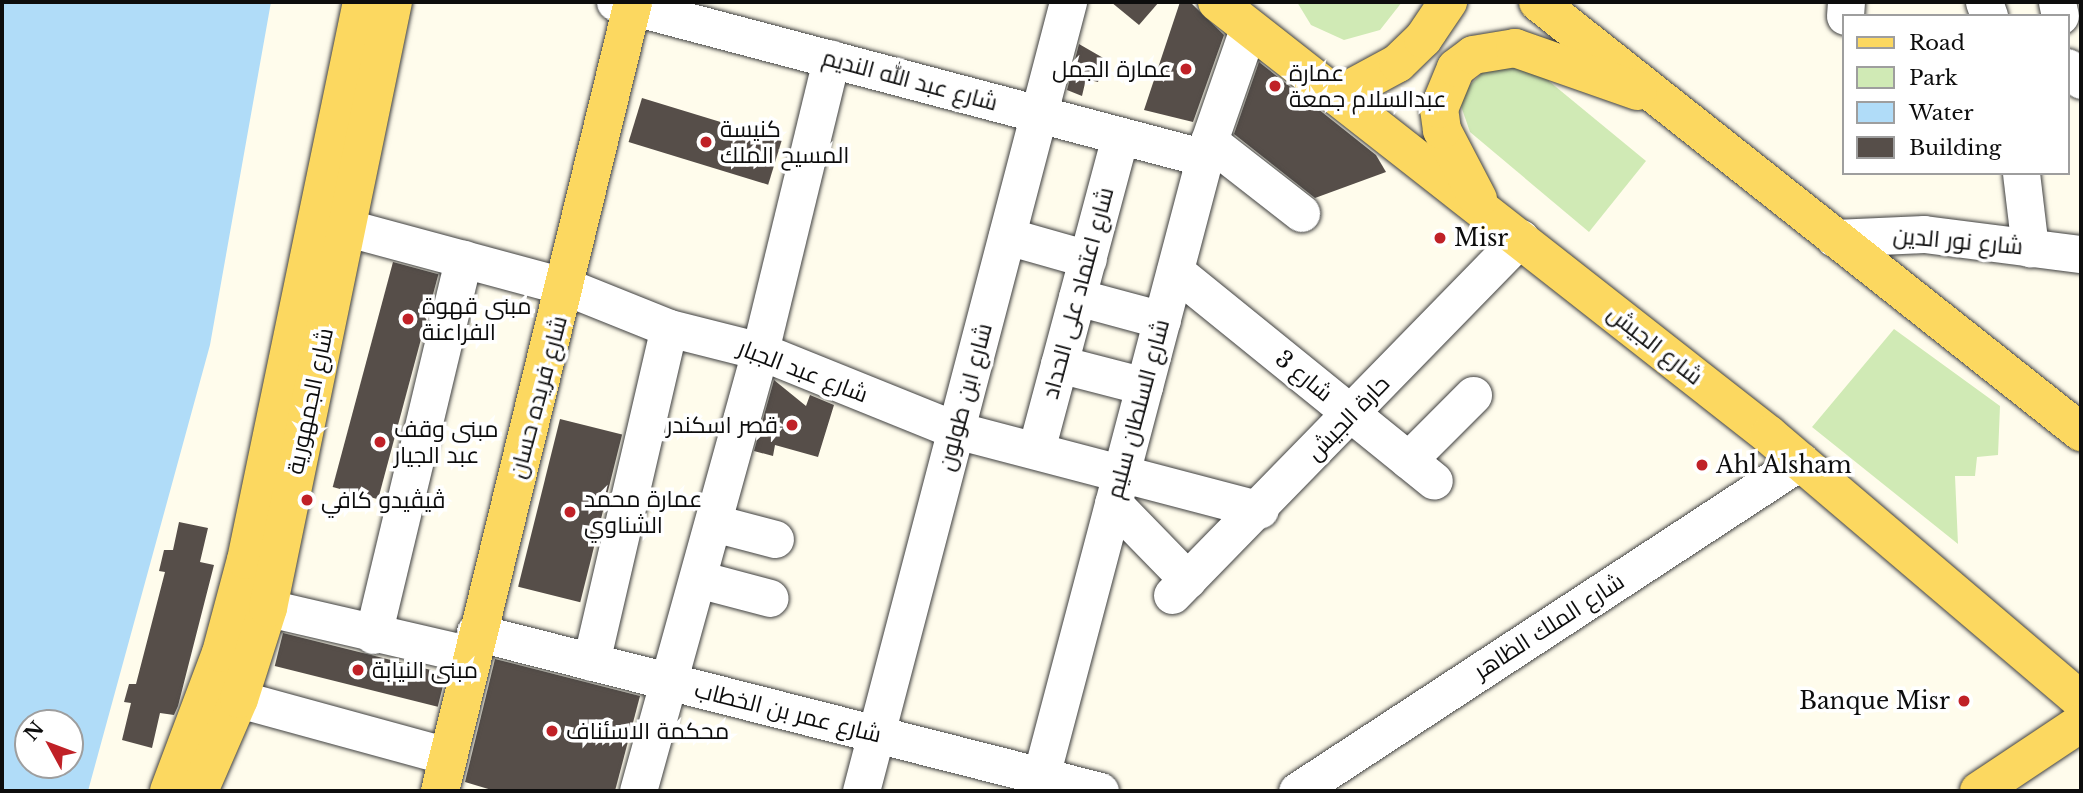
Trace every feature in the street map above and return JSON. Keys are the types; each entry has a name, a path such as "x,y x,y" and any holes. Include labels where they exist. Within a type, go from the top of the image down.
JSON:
{"main road":[{"name":"شارع الجمهورية","path":"169,791 221,653 246,561 362,2"},
{"name":"شارع الجمهورية","path":"199,791 239,699 268,608 393,2"},
{"name":"شارع الجيش","path":"1217,2 1250,15 1337,96 1483,208 1801,461 2081,701"},
{"path":"1337,96 1398,63 1423,39 1448,2"},
{"path":"1538,2 2081,432"},
{"name":"شارع فريده حسان","path":"442,782 473,644 567,287 626,3"},
{"path":"1483,208 1442,131 1439,109 1455,68 1473,55 1516,48 1660,98"},
{"path":"1979,791 2081,723"}],"street":[{"name":"شارع عبد الله النديم","path":"626,3 1120,136 1207,150"},
{"name":"شارع ابن طولون","path":"862,791 1040,114 1059,7"},
{"name":"شارع السلطان سليم","path":"1039,784 1207,150 1250,15"},
{"path":"638,791 760,351 831,59"},
{"name":"شارع اعتماد على الحداد","path":"1037,450 1120,136"},
{"path":"1207,150 1301,213"},
{"path":"2021,175 2030,248"},
{"name":"شارع عبد الجبار","path":"348,228 567,287 669,328 760,351 956,430 1037,450 1118,487 1260,510"},
{"name":"شارع نور الدين","path":"1834,238 1924,234 2081,254"},
{"path":"1007,236 1087,259"},
{"name":"حارة الجيش","path":"1118,487 1180,587 1260,510 1520,238"},
{"path":"373,635 463,259"},
{"name":"شارع 3","path":"1175,271 1421,470 1472,395"},
{"path":"1077,297 1162,320"},
{"path":"591,662 669,328"},
{"path":"1059,364 1144,386"},
{"name":"شارع الملك الظاهر","path":"1297,791 1801,461"},
{"path":"714,523 775,539"},
{"path":"698,579 770,598"},
{"name":"شارع عمر بن الخطاب","path":"268,608 373,635 473,644 591,662 876,734 1039,784 1100,791"},
{"path":"239,699 442,782"}],"green space":[{"path":"1297,2 1402,2 1380,30 1344,40 1311,25"},
{"path":"1492,63 1533,68 1646,161 1589,232 1470,132 1461,106 1466,89"},
{"path":"1894,329 2000,406 1998,455 1977,457 1975,476 1955,476 1958,544 1812,427"}],"water":[{"path":"2,2 271,2 210,345 88,791 2,791"}],"building":[{"name":"عمارة الجمل","path":"1111,2 1159,2 1139,25"},
{"name":"عمارة الجمل","path":"1180,2 1190,2 1224,35 1193,122 1144,110"},
{"path":"1079,44 1105,59 1098,82 1086,79 1082,96 1067,90"},
{"name":"عمارة عبدالسلام جمعة","path":"1259,62 1376,155 1386,172 1315,198 1234,134"},
{"name":"كنيسة المسيح الملك","path":"642,98 782,141 768,185 629,142"},
{"path":"393,262 438,274 378,499 333,487"},
{"name":"قصر اسكندر","path":"774,380 806,406 810,395 834,405 818,457 775,445 773,456 754,451"},
{"name":"عمارة محمد الشناوي","path":"560,419 622,434 580,602 518,587"},
{"path":"179,522 208,528 200,562 214,565 178,706 174,715 160,713 152,748 122,740 131,703 124,702 129,684 136,684 165,572 159,571 164,550 173,550"},
{"name":"مبنى النيابة","path":"283,633 446,674 438,707 275,666"},
{"name":"محكمة الاسئناف","path":"495,659 640,696 615,791 495,791 465,782"}],"place":[{"name":"عمارة الجمل","path":"1186,69"},
{"name":"عمارة عبدالسلام جمعة","path":"1275,86"},
{"name":"كنيسة المسيح الملك","path":"706,142"},
{"name":"Misr","path":"1440,238"},
{"name":"مبنى قهوة الفراعنة","path":"408,319"},
{"name":"قصر اسكندر","path":"792,425"},
{"name":"مبنى وقف عبد الجيار","path":"380,442"},
{"name":"Ahl Alsham","path":"1702,465"},
{"name":"ڤيڤيدو كافي","path":"307,500"},
{"name":"عمارة محمد الشناوي","path":"570,512"},
{"name":"مبنى النيابة","path":"358,670"},
{"name":"Banque Misr","path":"1964,701"},
{"name":"محكمة الاسئناف","path":"552,731"}]}
